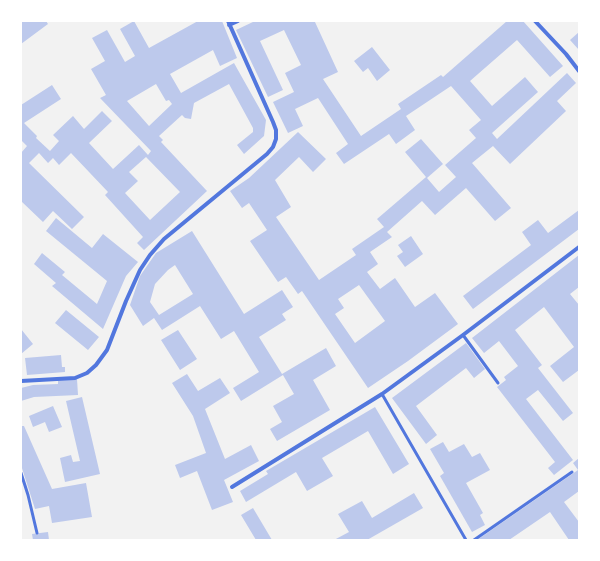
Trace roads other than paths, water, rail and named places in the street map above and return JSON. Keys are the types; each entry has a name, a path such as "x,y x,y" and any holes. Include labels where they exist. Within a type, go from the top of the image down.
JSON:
{"street":[{"path":"21,381 75,378 87,372 96,365 107,350 140,270 150,255 164,239 267,154 272,147 276,139 276,130 228,23 238,21"},
{"path":"535,21 566,54 579,71"},
{"path":"232,487 382,394 579,247"}],"lane":[{"path":"463,335 498,382"},
{"path":"382,394 466,540"},
{"path":"474,540 572,472"},
{"path":"21,473 37,534"}]}
